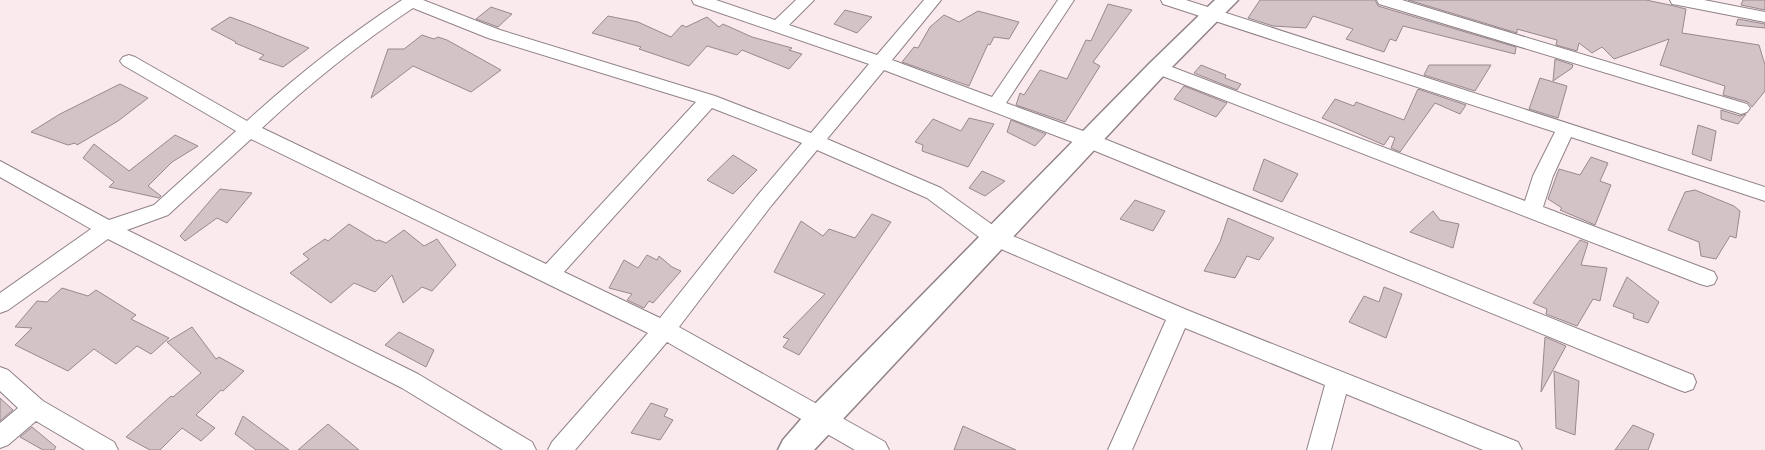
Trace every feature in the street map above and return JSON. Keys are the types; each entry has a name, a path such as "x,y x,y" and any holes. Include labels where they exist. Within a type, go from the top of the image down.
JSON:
{"street":[{"path":"700,0 778,26 1090,140 1685,382"},
{"path":"778,26 806,0"},
{"path":"560,450 664,330 764,201 933,0"},
{"path":"995,106 1066,0"},
{"path":"1169,0 1220,7 1566,130 1765,194"},
{"path":"1385,0 1741,108"},
{"path":"1678,0 1765,17"},
{"path":"0,304 107,229 161,210 303,80 368,30 412,1 494,34 709,100 814,141 934,193 994,237 1179,316 1510,450"},
{"path":"794,450 820,420 994,237 1220,7"},
{"path":"129,61 249,130 664,330 820,420 877,450"},
{"path":"1158,68 1708,278"},
{"path":"550,275 709,100"},
{"path":"1532,211 1543,176 1566,130"},
{"path":"0,168 107,229 410,381 524,450"},
{"path":"1120,450 1179,316"},
{"path":"0,377 35,408 106,450"},
{"path":"1318,450 1338,379"},
{"path":"0,437 35,408"}],"building":[{"path":"1260,0 1375,0 1378,6 1516,47 1515,54 1403,26 1396,41 1390,39 1384,52 1346,39 1353,29 1313,16 1306,28 1273,26 1248,18"},
{"path":"1408,0 1646,0 1686,9 1682,33 1759,45 1765,65 1765,91 1752,107 1748,102 1723,95 1725,86 1660,65 1669,39 1614,59 1602,47 1592,53 1579,43 1577,51 1556,45 1557,40 1517,29 1517,33"},
{"path":"1743,0 1765,0 1765,10 1741,5"},
{"path":"1108,4 1132,10 1093,62 1100,66 1065,122 1016,105 1020,93 1024,95 1040,70 1067,79 1086,40 1091,41"},
{"path":"491,7 512,14 498,27 476,19"},
{"path":"845,10 872,17 857,33 834,24"},
{"path":"978,11 1019,22 1009,39 994,37 990,45 988,44 969,86 902,62 914,47 918,48 930,27 944,15 959,22"},
{"path":"608,16 638,22 671,37 682,25 686,27 707,17 719,27 723,24 752,37 792,48 789,50 802,54 789,69 742,50 737,55 707,46 689,66 639,49 641,47 592,33"},
{"path":"230,17 309,48 283,67 259,59 264,55 235,43 211,29"},
{"path":"1738,19 1765,24 1765,28 1736,25"},
{"path":"422,35 434,39 438,37 447,40 501,70 471,92 413,66 371,98 388,49 404,49"},
{"path":"1555,59 1573,65 1572,68 1553,81"},
{"path":"1201,65 1226,75 1225,78 1241,84 1237,90 1194,73"},
{"path":"1429,65 1491,65 1475,91 1424,75"},
{"path":"1540,78 1567,86 1558,118 1529,109"},
{"path":"120,84 148,98 118,121 77,145 75,143 68,145 31,132 60,114"},
{"path":"1184,86 1227,103 1216,117 1174,99"},
{"path":"1418,89 1466,105 1460,114 1435,103 1400,152 1391,148 1395,138 1390,136 1384,145 1322,118 1335,99 1354,106 1356,102 1404,120"},
{"path":"1721,110 1740,116 1746,114 1738,124 1721,119"},
{"path":"969,118 994,124 968,167 922,151 923,145 915,142 933,119 961,131"},
{"path":"1011,120 1046,134 1035,146 1007,132"},
{"path":"1698,125 1716,131 1711,161 1692,154"},
{"path":"175,135 198,146 172,162 148,186 161,196 159,198 109,187 114,182 83,158 94,144 129,171"},
{"path":"733,155 757,170 733,194 707,180"},
{"path":"1591,157 1608,163 1600,181 1611,185 1595,225 1560,210 1562,208 1548,199 1559,169 1580,175"},
{"path":"1264,159 1298,174 1282,202 1253,190"},
{"path":"982,171 1005,181 985,196 969,188"},
{"path":"220,189 252,193 227,223 217,218 185,241 180,236"},
{"path":"1695,190 1734,206 1740,211 1736,238 1730,236 1716,259 1701,256 1699,242 1668,230 1685,192"},
{"path":"1135,200 1165,211 1153,231 1120,219"},
{"path":"1433,211 1440,220 1459,224 1453,248 1410,232"},
{"path":"872,214 891,222 799,355 783,347 789,339 783,337 825,294 774,272 801,221 823,236 829,229 855,238"},
{"path":"1228,218 1274,238 1259,260 1247,256 1235,278 1204,271 1220,242"},
{"path":"349,224 377,241 386,243 404,230 424,246 437,239 456,265 432,291 422,287 403,303 392,275 375,292 354,283 331,303 290,273 309,259 303,254 325,239 328,241"},
{"path":"1580,240 1588,243 1581,265 1607,268 1600,301 1593,299 1577,326 1546,314 1547,309 1533,303"},
{"path":"647,255 657,260 659,256 672,267 681,271 653,303 649,301 644,308 627,300 632,294 609,288 624,260 638,268"},
{"path":"1627,277 1659,302 1648,323 1633,318 1634,314 1613,306"},
{"path":"1384,287 1402,294 1386,338 1349,322 1364,296 1379,302"},
{"path":"62,288 88,296 96,290 136,315 131,319 169,338 151,354 137,346 116,364 94,349 68,371 15,345 32,328 15,327 37,301 47,302"},
{"path":"192,327 216,359 219,357 244,371 223,391 221,390 196,415 215,428 201,441 182,428 160,450 150,450 126,437 171,396 173,397 201,373 167,342"},
{"path":"399,332 434,350 426,367 385,345"},
{"path":"1545,337 1566,346 1541,392"},
{"path":"1554,371 1579,381 1575,435 1556,428"},
{"path":"0,398 13,410 0,421"},
{"path":"651,403 668,409 664,416 673,420 660,440 631,433"},
{"path":"243,416 289,450 256,450 235,434"},
{"path":"328,424 359,450 298,450"},
{"path":"1633,425 1654,434 1648,450 1615,450"},
{"path":"963,426 1016,450 954,450"},
{"path":"32,427 56,447 54,450 43,450 20,437"}]}
